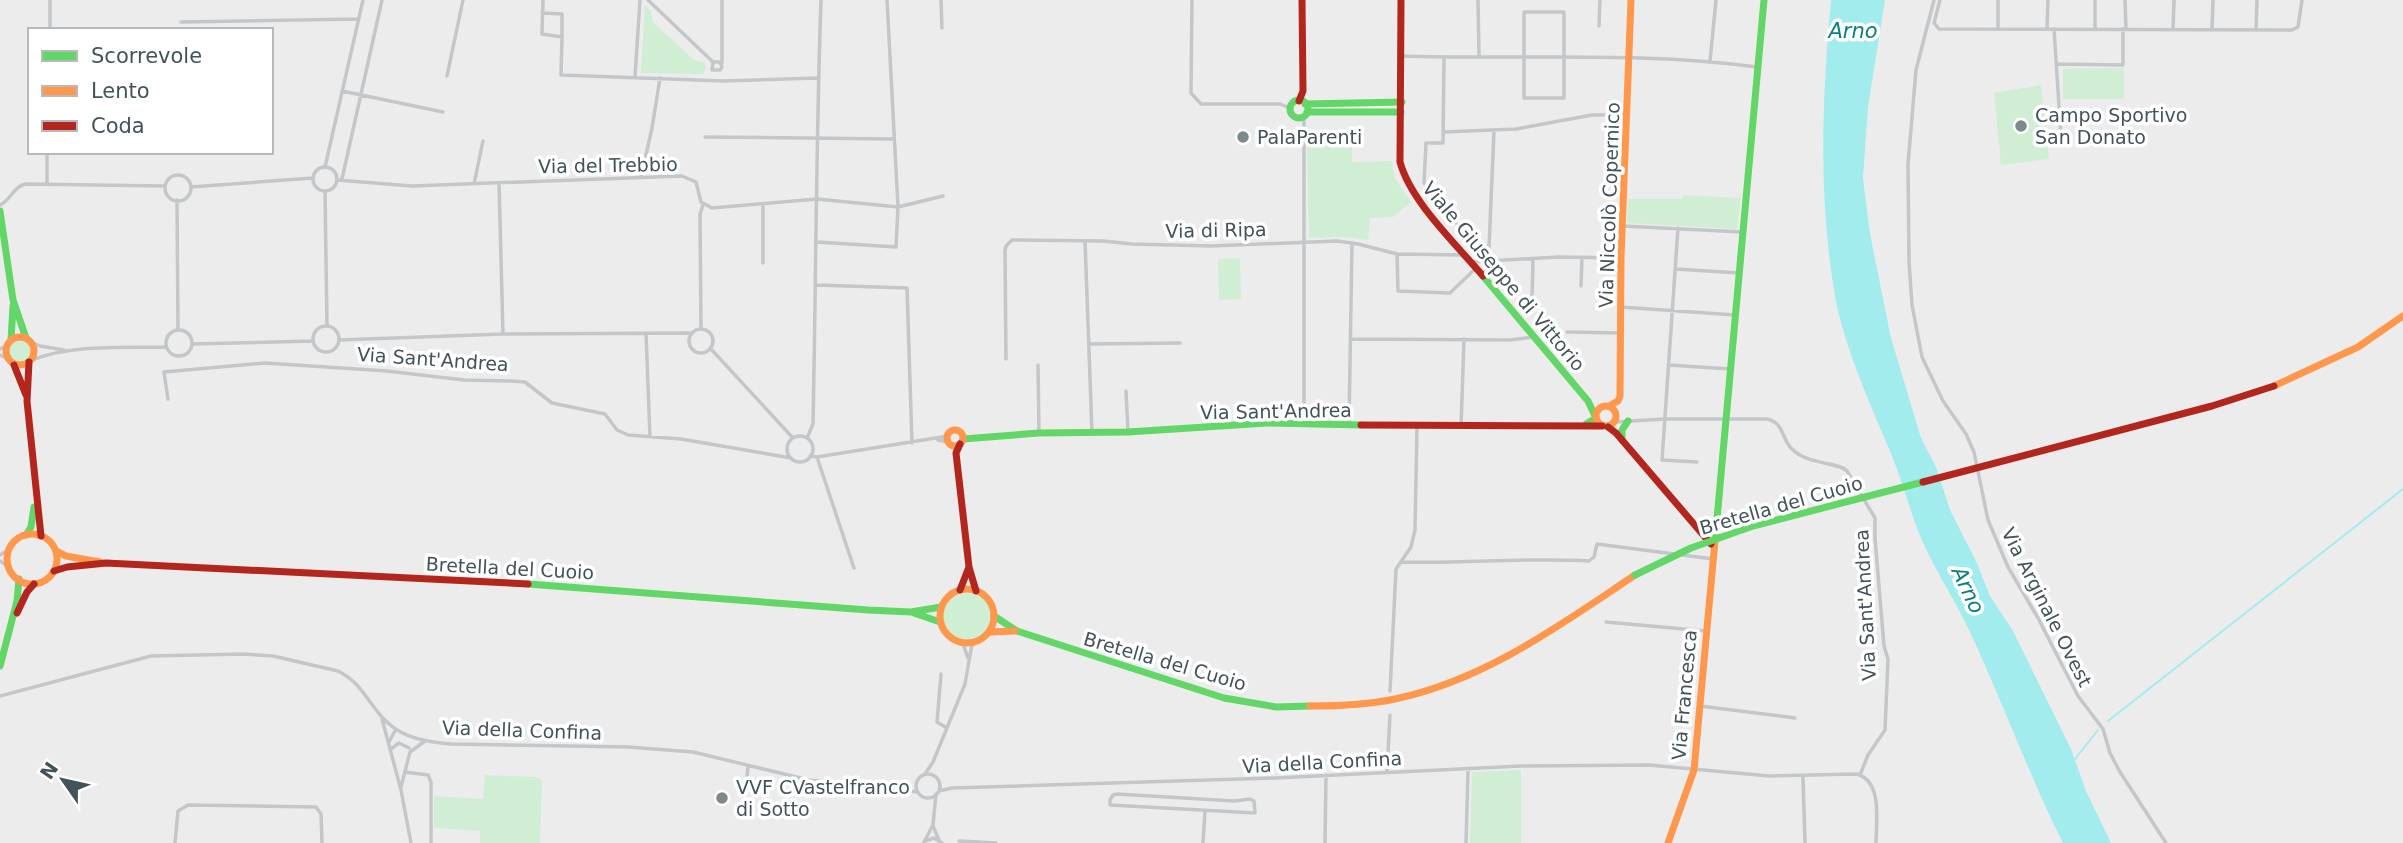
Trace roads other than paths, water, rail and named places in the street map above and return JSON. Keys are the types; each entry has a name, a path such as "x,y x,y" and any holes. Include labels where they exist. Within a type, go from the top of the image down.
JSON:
{"main road":[{"path":"1302,0 1303,110"},
{"name":"Viale Giuseppe di Vittorio","path":"1401,0 1401,162 1404,177 1413,193 1463,255 1588,401 1596,418 1615,423"},
{"name":"Via Niccolò Copernico","path":"1596,418 1597,411 1620,397 1621,258 1631,0"},
{"name":"Via Francesca","path":"1668,843 1693,770 1764,0"},
{"path":"1401,112 1303,110 1294,102 1290,108 1293,115 1303,110 1402,102"},
{"path":"0,211 3,259 13,300 34,351 27,373 27,401 41,536"},
{"path":"13,300 4,357 20,366 30,361"},
{"name":"Bretella del Cuoio","path":"976,591 991,603 995,616 1017,631 1224,698 1276,707 1340,706 1395,699 1446,684 1509,656 1544,636 1635,575 1691,548 1754,526 2212,406 2274,386 2358,347 2403,316"},
{"path":"6,345 19,337 28,340"},
{"path":"14,364 27,401"},
{"name":"Viale Giuseppe di Vittorio","path":"1588,401 1605,407"},
{"path":"1605,407 1614,409 1616,433 1713,547"},
{"name":"Via Sant'Andrea","path":"1583,425 1596,418"},
{"path":"1615,423 1622,430 1622,440"},
{"name":"Via Sant'Andrea","path":"964,438 1039,433 1128,432 1235,424 1461,427 1615,423"},
{"path":"948,440 953,431 958,431 964,438"},
{"path":"948,440 954,446 964,438"},
{"path":"956,453 964,438"},
{"path":"940,622 941,607 948,596 960,590 976,591 969,568 956,453 948,440"},
{"path":"34,584 19,579 9,567 10,549 31,527 36,496"},
{"path":"10,629 20,604 34,584 45,580 54,571 57,558 52,544 41,536 26,535"},
{"name":"Bretella del Cuoio","path":"56,551 66,556 106,563 496,582 911,612 941,607"},
{"name":"Bretella del Cuoio","path":"54,571 106,563"},
{"path":"960,590 969,568"},
{"path":"0,666 19,579"},
{"name":"Bretella del Cuoio","path":"911,612 940,622 946,635 962,644 984,638 990,632 1017,631"},
{"path":"990,632 995,616"}],"street":[{"path":"50,0 50,28"},
{"path":"325,167 363,0"},
{"path":"340,180 333,170 325,167 316,171 313,178 317,189 325,191 332,189 340,180 382,0"},
{"path":"447,76 464,0"},
{"path":"543,0 542,34 562,37"},
{"path":"635,77 640,0"},
{"path":"648,0 713,62 718,61 722,67"},
{"path":"722,0 723,81"},
{"path":"807,438 813,424 816,139 821,0"},
{"path":"817,242 896,247 898,207 887,0"},
{"path":"941,0 942,29"},
{"path":"1192,0 1191,93 1195,99 1201,104 1280,104 1290,108"},
{"path":"1478,0 1479,57"},
{"path":"1599,26 1600,0"},
{"path":"1710,61 1716,0"},
{"name":"Via Arginale Ovest","path":"1934,0 1916,71 1908,163 1912,305 1922,357 1938,392 1974,452 1988,520 2008,567 2078,696 2103,729 2110,753 2120,772 2166,843"},
{"path":"1940,0 1934,26 1939,29 2256,30 2292,30 2298,27 2302,0"},
{"path":"1998,0 1998,29"},
{"path":"2047,29 2048,0"},
{"path":"2095,0 2095,29"},
{"path":"2056,64 2123,65 2126,0"},
{"path":"2174,0 2174,29"},
{"path":"2213,0 2213,29"},
{"path":"2256,30 2257,0"},
{"path":"1524,12 1564,12 1564,57 1564,98 1524,98 1524,12"},
{"path":"542,13 562,14 561,75 723,81 818,78"},
{"path":"181,22 358,19"},
{"path":"2054,29 2061,137"},
{"path":"1401,56 1630,56 1757,67"},
{"path":"1444,58 1443,143 1426,144 1424,183 1475,246 1489,247"},
{"path":"711,80 713,62"},
{"path":"711,68 715,72 722,67"},
{"path":"641,177 660,78"},
{"path":"342,90 443,112"},
{"path":"1303,110 1304,424"},
{"path":"1444,132 1516,129 1592,116 1628,115"},
{"path":"1483,279 1488,261 1494,131"},
{"path":"705,137 894,139"},
{"path":"474,184 483,141"},
{"path":"47,154 47,184"},
{"path":"178,175 185,177 191,187 185,198 177,200 168,196 165,186 168,179 178,175"},
{"name":"Via del Trebbio","path":"340,180 412,187 682,176 690,177 697,184 703,204"},
{"path":"191,187 313,178"},
{"path":"499,183 503,334"},
{"path":"0,205 6,202 19,186 165,186"},
{"path":"325,191 327,326"},
{"path":"701,328 700,214 703,204 719,208 817,200 898,207 943,195"},
{"path":"177,200 178,330"},
{"path":"763,204 763,263"},
{"path":"1622,226 1742,232"},
{"path":"1678,228 1662,460 1697,462"},
{"name":"Via di Ripa","path":"1006,359 1006,246 1012,240 1212,246 1352,243 1398,254 1463,255"},
{"path":"1084,241 1093,433"},
{"path":"1349,425 1352,243"},
{"path":"1398,254 1398,291 1450,293 1475,269"},
{"path":"1581,286 1582,257"},
{"path":"1469,262 1533,258 1621,258"},
{"path":"1532,300 1533,258"},
{"path":"1676,269 1738,273"},
{"path":"816,285 907,288 912,443"},
{"path":"1620,307 1735,315"},
{"path":"327,326 334,329 339,340 332,350 324,352 317,349 313,341 316,330 327,326"},
{"path":"339,340 503,334 691,333 701,328"},
{"path":"691,333 689,344 693,350 700,353 711,349 714,344 712,334 701,328"},
{"path":"178,330 186,333 192,344"},
{"path":"166,347 168,336 178,330"},
{"path":"1567,332 1621,334"},
{"path":"646,333 650,438"},
{"path":"1350,339 1510,340 1533,337"},
{"path":"1461,427 1464,339"},
{"path":"28,340 40,346 70,350"},
{"path":"192,344 313,341"},
{"path":"1090,344 1180,343"},
{"path":"166,347 173,355 180,356 189,351 192,344"},
{"path":"30,361 70,350 166,347"},
{"path":"711,349 793,438"},
{"name":"Via Sant'Andrea","path":"168,399 164,372 265,363 387,371 464,380 525,382 552,403 605,414 617,429 628,435 681,439 801,461 810,456 948,440"},
{"path":"1038,365 1039,433"},
{"path":"1669,365 1730,369"},
{"path":"1126,391 1128,432"},
{"name":"Via Sant'Andrea","path":"1615,423 1664,419 1773,421 1782,430 1792,449 1810,460 1845,468 1875,518 1878,576 1888,659 1885,730 1868,755 1860,775"},
{"path":"1390,691 1396,569 1410,547 1415,530 1417,426"},
{"path":"791,458 787,448 793,438 802,436 813,446 810,456"},
{"path":"817,457 854,568"},
{"path":"1401,562 1447,563 1548,558 1589,561 1594,557 1597,544 1713,559"},
{"path":"0,555 10,549"},
{"path":"0,561 9,567"},
{"path":"1605,622 1706,631"},
{"path":"906,789 925,774 933,762 945,727 965,684 972,643"},
{"path":"962,644 969,660"},
{"name":"Via della Confina","path":"0,696 151,656 244,653 273,656 338,671 354,680 382,717 396,729 425,741 451,744 628,747 692,752 809,780 906,789 925,797 952,788 1521,766 1648,765 1803,777 1860,775"},
{"path":"941,674 937,722 945,727"},
{"path":"1700,706 1795,718"},
{"path":"1387,773 1390,715"},
{"path":"382,717 401,790 411,843"},
{"path":"389,744 396,729"},
{"path":"401,790 410,750 406,735"},
{"path":"410,750 425,741"},
{"path":"390,751 394,744 399,743 410,750"},
{"path":"925,774 933,775 933,762"},
{"path":"746,790 748,766"},
{"path":"1466,843 1468,768"},
{"path":"405,772 428,775 431,782 431,843"},
{"name":"Via della Confina","path":"933,775 940,783 952,788"},
{"path":"1325,843 1326,775"},
{"path":"1860,775 1869,780 1874,789 1876,843"},
{"path":"1803,777 1805,843"},
{"path":"917,781 918,792"},
{"path":"940,783 933,808 933,825 941,841"},
{"path":"1117,794 1234,802 1250,799 1254,802 1255,813 1205,810 1110,805 1110,800 1117,794"},
{"path":"925,797 933,808"},
{"path":"175,843 178,811 187,805 316,807 321,814 322,843"},
{"path":"1203,843 1205,810"},
{"path":"924,842 933,825"},
{"path":"924,842 931,838 941,841"},
{"path":"959,841 996,843"}],"water":[{"name":"Arno","path":"1831,0 1885,0 1868,107 1863,178 1870,234 1891,338 1921,438 1936,467 1950,510 1990,596 2013,631 2071,749 2086,791 2111,843 2063,843 1969,630 1914,521 1894,461 1851,355 1835,296 1826,222 1823,148"}],"waterway":[{"path":"2108,721 2403,489"},
{"path":"2075,759 2098,730"}],"place":[{"name":"Campo Sportivo San Donato","path":"2021,126"},
{"name":"PalaParenti","path":"1243,137"},
{"name":"VVF CVastelfranco di Sotto","path":"722,798"}]}
